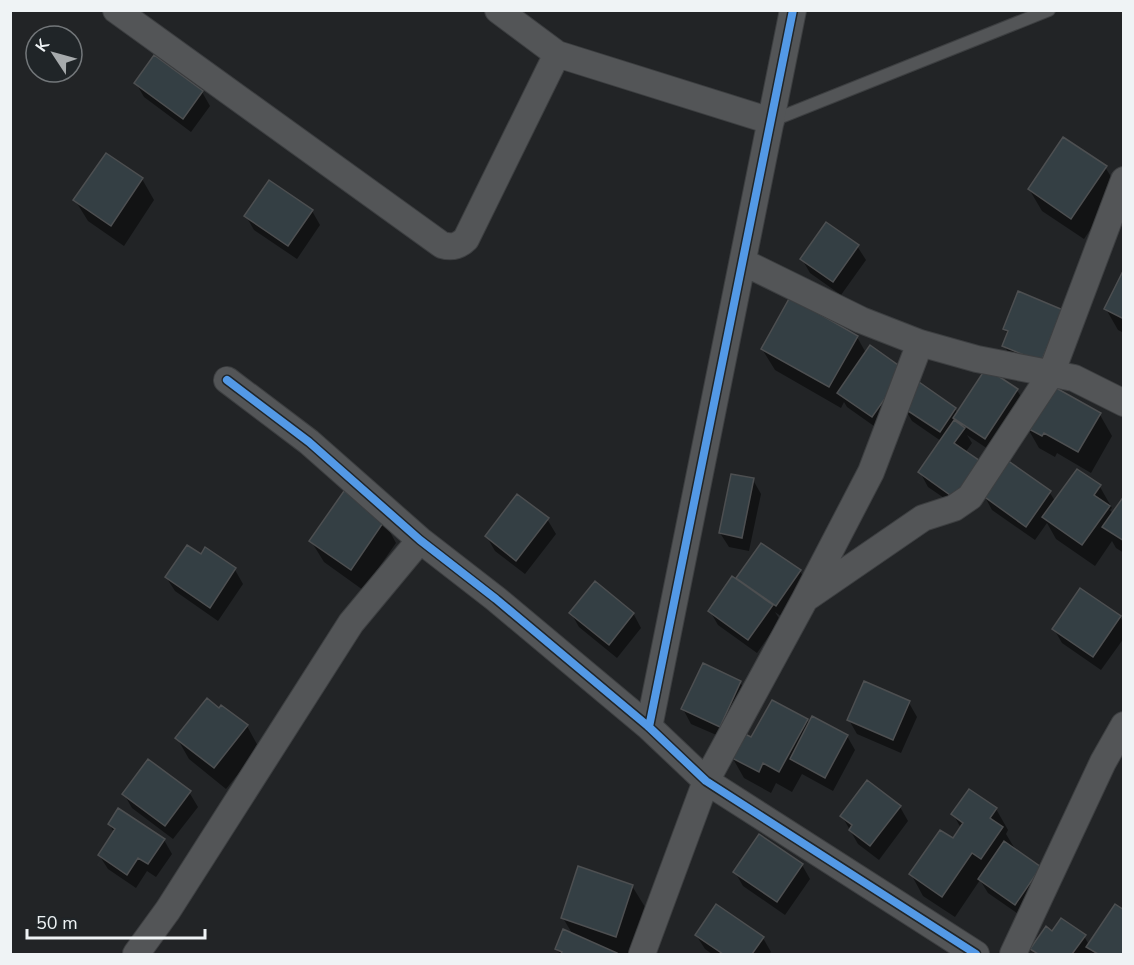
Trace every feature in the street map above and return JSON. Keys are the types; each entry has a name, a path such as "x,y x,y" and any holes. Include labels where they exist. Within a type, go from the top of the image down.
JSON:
{"street":[{"path":"116,10 142,18 442,246 449,247 456,246 466,239 557,54"},
{"path":"498,10 557,54 771,121"},
{"path":"649,727 793,10"},
{"path":"805,599 923,519 954,508 970,497 1051,374 1124,180"},
{"path":"742,262 861,320 920,344 976,359 1074,378 1124,403"},
{"path":"642,954 706,781 871,472 920,344"},
{"path":"227,380 309,442 420,540 496,599 649,727 706,781 976,954"},
{"path":"147,951 168,910 351,622 420,540"},
{"path":"1013,954 1103,762 1124,724"}],"lane":[{"path":"771,121 1049,10"}],"building":[{"path":"154,55 203,91 183,119 134,83"},
{"path":"1063,137 1107,166 1071,219 1028,189"},
{"path":"106,153 143,178 111,226 73,200"},
{"path":"269,180 313,210 288,246 244,216"},
{"path":"826,222 859,245 833,282 800,259"},
{"path":"1124,269 1124,319 1104,309"},
{"path":"1018,291 1063,310 1041,362 1002,346 1008,331 1003,329"},
{"path":"790,297 858,336 829,387 761,349"},
{"path":"870,345 905,370 872,417 837,393"},
{"path":"986,368 1018,389 985,439 953,418"},
{"path":"919,382 956,408 940,432 902,407"},
{"path":"1049,384 1101,413 1078,452 1044,433 1042,436 1025,427"},
{"path":"954,420 965,428 954,443 983,463 957,500 918,472"},
{"path":"1007,460 1051,491 1026,527 982,495"},
{"path":"1077,469 1101,485 1094,495 1110,506 1082,545 1042,517"},
{"path":"731,474 754,478 742,538 719,533"},
{"path":"344,491 385,520 351,570 309,541"},
{"path":"517,494 549,518 516,561 485,536"},
{"path":"1124,496 1124,541 1102,527"},
{"path":"761,543 801,570 776,606 736,578"},
{"path":"187,545 201,554 205,547 236,568 210,608 165,577"},
{"path":"732,576 773,605 748,640 708,611"},
{"path":"595,581 634,613 609,645 569,613"},
{"path":"1080,588 1121,616 1093,657 1052,629"},
{"path":"703,663 741,681 720,727 681,709"},
{"path":"864,681 910,701 893,740 847,720"},
{"path":"207,698 219,708 221,705 248,725 214,768 175,738"},
{"path":"772,700 808,719 779,772 763,763 759,772 730,757 743,733 751,737"},
{"path":"812,716 848,735 825,778 790,759"},
{"path":"148,759 191,791 165,826 122,794"},
{"path":"867,780 901,806 870,846 849,830 852,825 840,816"},
{"path":"969,789 997,808 990,818 1003,827 981,859 972,853 942,897 909,874 940,830 953,838 963,823 951,814"},
{"path":"118,808 165,839 148,864 138,858 127,875 98,855 115,829 108,824"},
{"path":"759,834 803,864 777,902 733,872"},
{"path":"1004,841 1041,867 1015,905 978,879"},
{"path":"578,866 633,885 616,937 561,918"},
{"path":"716,904 764,937 752,954 723,954 695,935"},
{"path":"1115,904 1124,910 1124,954 1098,954 1086,947"},
{"path":"1061,918 1086,935 1072,954 1038,954 1030,949 1046,926 1052,931"},
{"path":"563,929 617,953 561,954 562,952 555,949"}],"cycle path":[{"path":"649,727 793,10"},
{"path":"227,380 309,442 420,540 496,599 649,727 706,781 976,954"}]}
